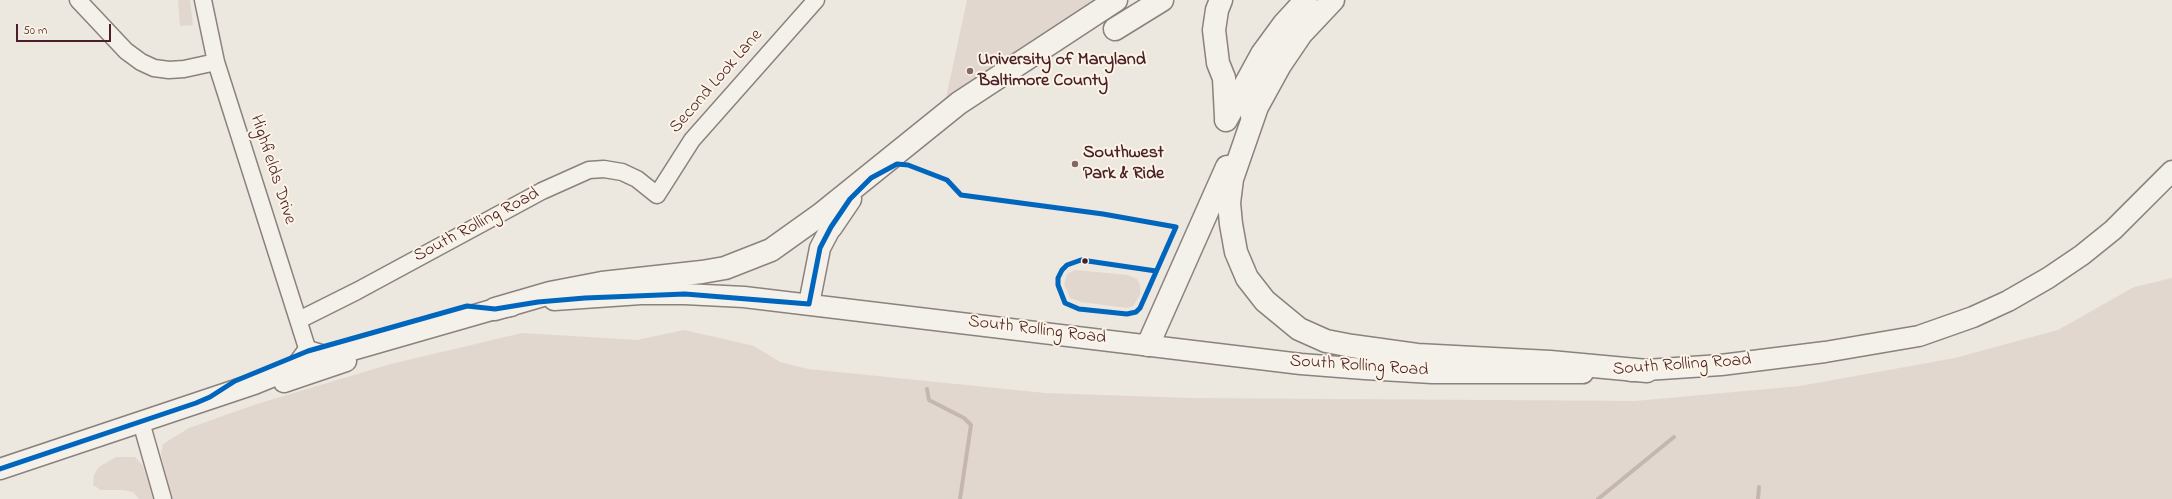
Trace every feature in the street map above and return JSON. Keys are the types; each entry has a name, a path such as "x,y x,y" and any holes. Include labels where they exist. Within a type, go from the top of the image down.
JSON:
{"highway":[{"path":"495,309 558,291 602,283 702,272 747,261 771,250 794,235 959,103 1116,0"},
{"path":"1115,29 1162,0"},
{"path":"1220,0 1216,10 1214,30 1218,63 1224,78 1226,120 1262,54 1284,24 1306,0"},
{"path":"1148,345 1223,176 1258,104 1280,65 1301,34 1333,0"},
{"path":"1258,104 1232,179 1229,203 1236,252 1247,278 1265,301 1299,329 1326,341 1417,355 1550,362 1647,371"},
{"path":"831,227 850,199 890,158"}],"main road":[{"name":"South Rolling Road","path":"0,469 141,422 210,397 235,382 308,351 467,306 495,309 538,302 641,294 685,294 809,304 1301,364 1425,373 1530,374 1647,371 1721,365 1825,352 1919,336 1973,317 2008,301 2048,278 2082,255 2113,230 2172,171"},
{"path":"809,304 820,248 831,227"},
{"name":"South Rolling Road","path":"210,397 247,394 402,341 480,318 495,309"}],"street":[{"path":"78,0 126,51 141,62 154,68 169,70 184,69 216,62"},
{"name":"Highfields Drive","path":"204,0 216,62 308,351"},
{"name":"Second Look Lane","path":"658,195 692,140 816,0"},
{"name":"South Rolling Road","path":"299,320 357,291 542,191 589,170 604,169 622,172 636,179 658,195"},
{"path":"141,422 163,499"}],"shaded area":[{"path":"178,0 190,0 193,25 180,26"},
{"name":"University of Maryland Baltimore County","path":"967,0 1096,0 946,98"},
{"path":"1075,270 1128,275 1137,279 1140,285 1140,295 1133,306 1127,308 1081,302 1070,298 1064,284 1067,274"},
{"path":"2172,278 2172,499 171,499 161,454 163,444 189,428 257,404 391,364 522,333 637,340 684,330 754,346 780,362 808,369 1045,393 1189,398 1635,401 1800,386 1955,358 2058,330 2134,287"},
{"path":"116,457 135,457 143,466 153,499 139,499 133,492 123,490 101,490 93,485 94,475 99,467"}],"waterway":[{"path":"927,389 929,400 964,418 971,425 960,499"},
{"path":"1598,499 1674,437"},
{"path":"1758,499 1759,487"}],"transit line":[{"path":"809,304 820,248 831,227 850,199 871,178 897,164 908,165 947,180 961,195 1103,214 1176,227"},
{"path":"1156,271 1081,260 1067,265 1062,270 1058,278 1058,285 1065,303 1079,309 1127,314 1136,312 1140,308 1176,227"},
{"path":"0,469 196,403 210,397 235,381 308,351 467,306 495,309 538,302 585,298 685,294 809,304"}],"place":[{"name":"University of Maryland Baltimore County","path":"970,71"},
{"name":"Southwest Park & Ride","path":"1075,164"}]}
